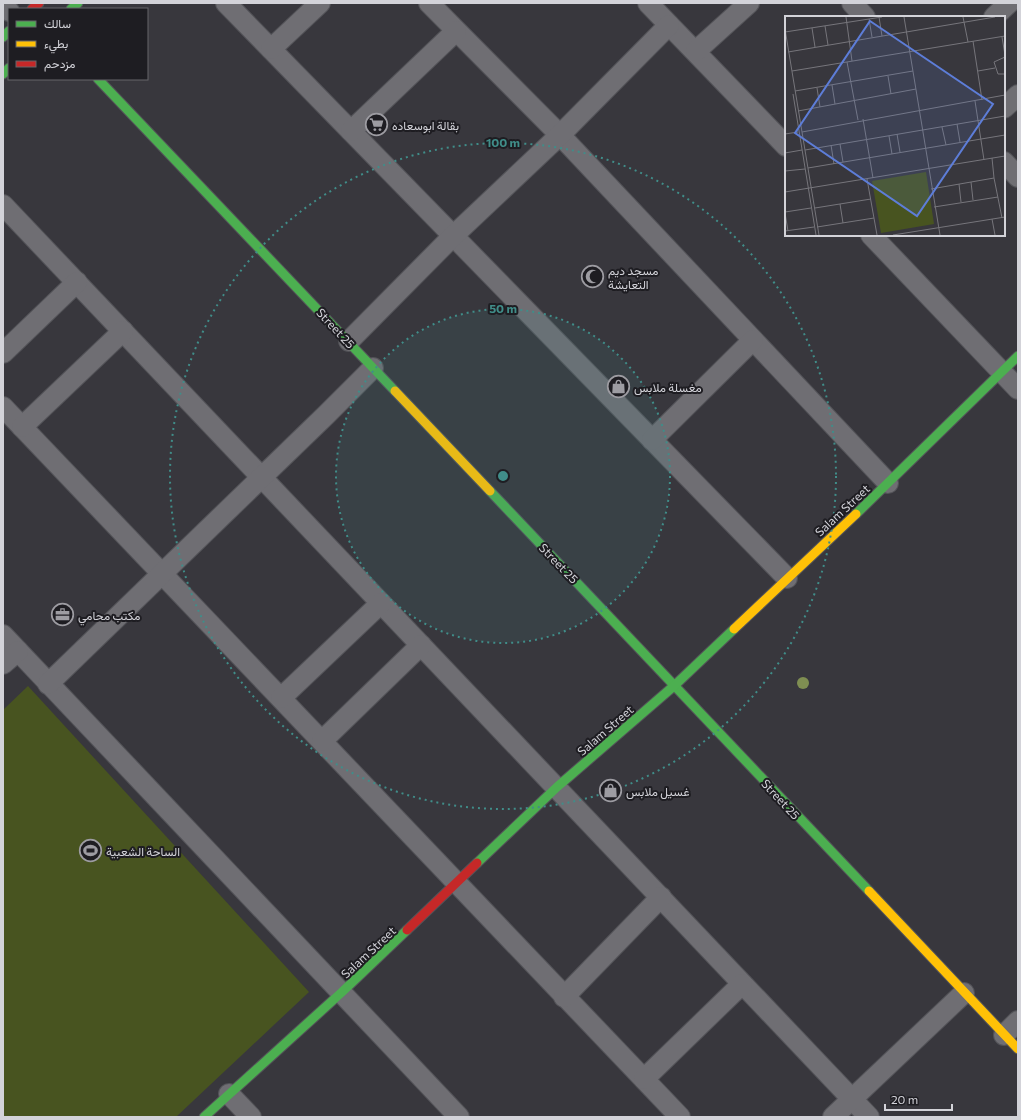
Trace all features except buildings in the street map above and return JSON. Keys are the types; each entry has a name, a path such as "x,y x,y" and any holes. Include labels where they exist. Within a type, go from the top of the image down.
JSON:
{"street":[{"path":"226,3 787,578"},
{"path":"271,49 320,3"},
{"path":"428,3 560,135 888,484"},
{"path":"648,3 696,51 785,145"},
{"path":"696,51 749,3"},
{"path":"852,3 864,16"},
{"path":"995,16 1009,3"},
{"path":"349,341 454,236 560,135 669,25"},
{"path":"351,131 456,31"},
{"name":"Street 25","path":"99,80 675,685 1018,1050"},
{"path":"1005,107 1018,95"},
{"path":"1005,163 1018,177"},
{"path":"3,205 869,1117"},
{"path":"872,236 1018,389"},
{"path":"3,353 77,282"},
{"path":"22,427 123,331"},
{"path":"652,440 753,340"},
{"name":"Salam Street","path":"204,1117 342,992 557,787 675,685 888,484 1018,356"},
{"path":"48,684 262,477 372,368"},
{"path":"3,407 680,1117"},
{"path":"281,698 381,603"},
{"path":"3,635 459,1117"},
{"path":"322,741 421,645"},
{"path":"3,664 18,651"},
{"path":"564,996 661,897"},
{"path":"644,1079 742,984"},
{"path":"832,1117 964,993"},
{"path":"1004,1035 1018,1021"},
{"path":"229,1094 251,1117"}],"green space":[{"name":"الساحة الشعبية","path":"28,686 309,992 176,1117 3,1117 3,710"}],"traffic: fast":[{"path":"72,8 78,3"},
{"path":"3,37 8,32"},
{"path":"3,74 8,69"},
{"path":"99,80 395,391"},
{"path":"856,514 1018,356"},
{"path":"490,491 869,891"},
{"path":"477,863 557,787 675,685 734,629"},
{"path":"204,1117 342,992 407,930"}],"traffic: slow":[{"path":"395,391 490,491"},
{"path":"734,629 856,514"},
{"path":"869,891 1018,1049"}],"traffic: jam":[{"path":"33,8 39,3"},
{"path":"407,930 477,863"}],"place":[{"name":"بقالة ابوسعاده","path":"377,125"},
{"name":"مسجد ديم التعايشة","path":"593,277"},
{"name":"مغسلة ملابس","path":"619,387"},
{"name":"مكتب محامي","path":"62,615"},
{"name":"غسيل ملابس","path":"610,791"},
{"name":"الساحة الشعبية","path":"91,851"}]}
